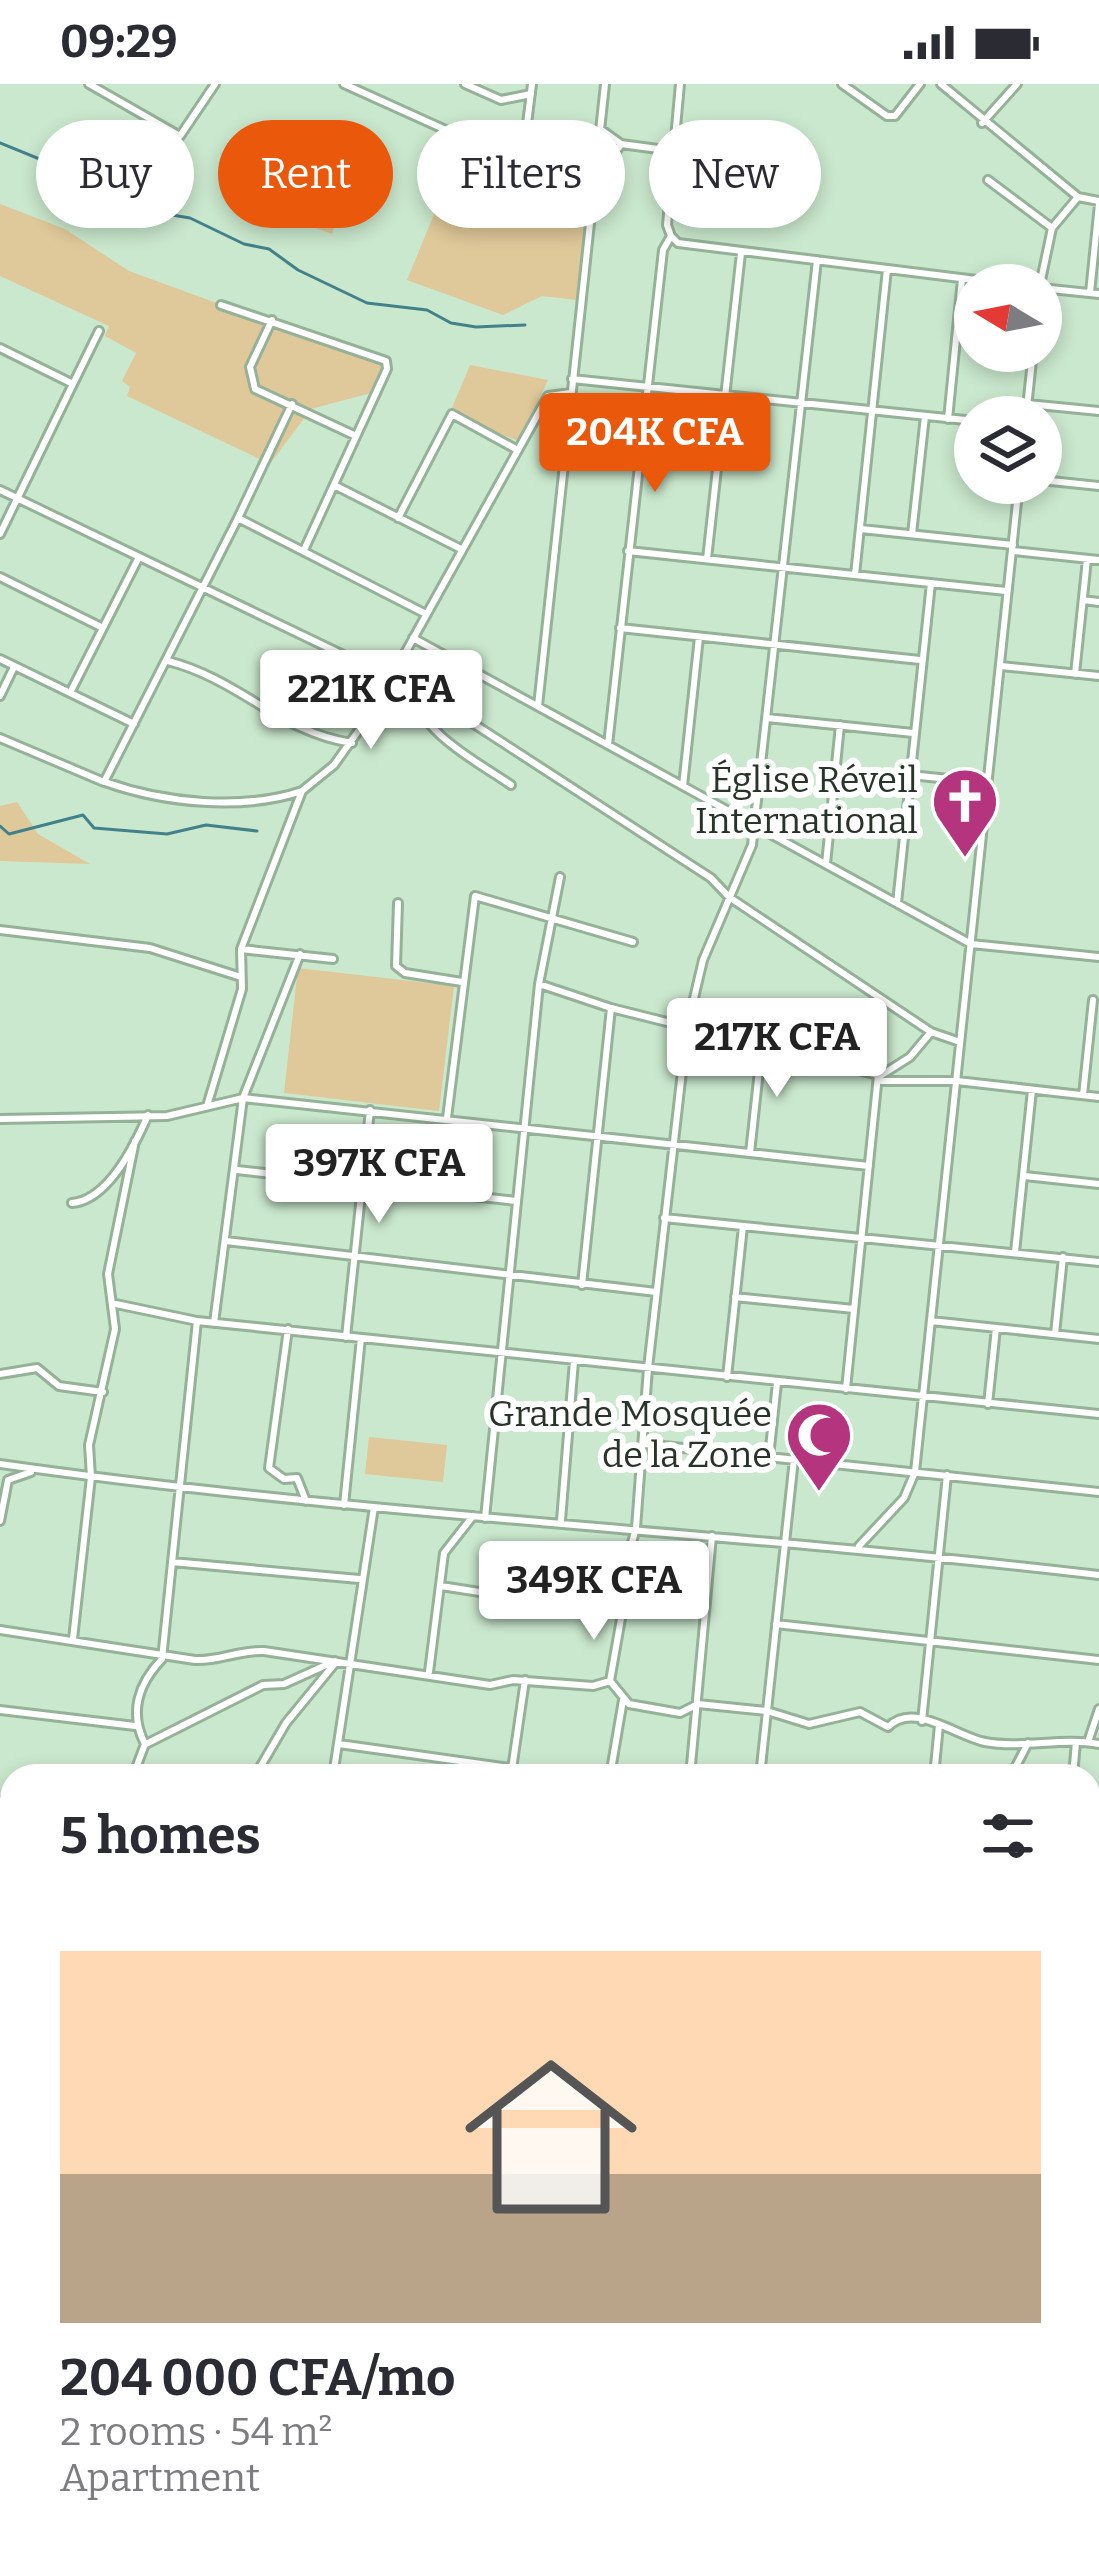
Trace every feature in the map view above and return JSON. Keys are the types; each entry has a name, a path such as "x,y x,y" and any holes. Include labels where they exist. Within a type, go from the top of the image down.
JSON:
{"street":[{"path":"89,84 180,136 215,84"},
{"path":"344,84 428,120"},
{"path":"465,84 501,100 531,89 528,120"},
{"path":"601,120 605,84"},
{"path":"676,120 680,84"},
{"path":"842,84 887,116 896,116 920,84"},
{"path":"941,84 982,123 1078,197 1099,202 1094,293 1062,289"},
{"path":"982,123 1017,84"},
{"path":"988,180 1052,227"},
{"path":"1045,264 1052,227 1078,197"},
{"path":"538,706 588,228"},
{"path":"608,745 645,387 671,228"},
{"path":"671,236 678,243 954,278"},
{"path":"707,559 741,252"},
{"path":"817,260 750,855 703,960 687,1028 648,1368 636,1528 619,1590 622,1613 610,1681 623,1700 680,1713 698,1705 766,1711 809,1724 860,1712 889,1727 897,1718 922,1721 982,1742 1099,1744"},
{"path":"854,574 887,269"},
{"path":"221,305 386,361 304,550"},
{"path":"272,320 250,368 255,389 356,436"},
{"path":"0,534 99,331"},
{"path":"0,348 74,384"},
{"path":"948,418 954,358"},
{"path":"572,379 954,419"},
{"path":"0,738 104,782 177,801 277,800 302,791 352,743 548,395 571,393"},
{"path":"104,782 292,404"},
{"path":"1062,407 1099,411"},
{"path":"398,518 452,414 515,448"},
{"path":"912,534 925,416"},
{"path":"1062,482 1099,486"},
{"path":"334,485 461,549"},
{"path":"0,490 415,689 672,852 729,897 932,1032 960,1042"},
{"path":"857,1548 904,1498 915,1472 1017,504"},
{"path":"238,518 426,614"},
{"path":"860,529 1099,560"},
{"path":"628,551 1008,591"},
{"path":"72,689 139,557"},
{"path":"1075,674 1087,559"},
{"path":"0,577 103,628"},
{"path":"897,904 931,583"},
{"path":"1083,600 1099,602"},
{"path":"620,628 922,660"},
{"path":"683,786 699,637"},
{"path":"413,638 970,944 1099,957"},
{"path":"0,659 72,689 134,724"},
{"path":"167,661 218,675 306,732 352,743"},
{"path":"0,696 15,666"},
{"path":"1000,666 1099,676"},
{"path":"415,689 417,708 450,742 511,785"},
{"path":"767,718 915,733"},
{"path":"826,864 840,725"},
{"path":"910,775 988,783"},
{"path":"207,1106 241,977 241,949 302,791"},
{"path":"484,1518 539,984 560,877"},
{"path":"447,1118 475,896 633,942"},
{"path":"398,903 396,966 405,973 462,982"},
{"path":"0,930 150,948 241,977"},
{"path":"241,949 333,959"},
{"path":"214,1323 243,1098 299,954"},
{"path":"539,984 611,1008 762,1043 879,1079 957,1081 1099,1097"},
{"path":"1083,1096 1093,1000"},
{"path":"582,1285 611,1008"},
{"path":"846,1389 879,1079 910,1057 932,1032"},
{"path":"750,1153 762,1043"},
{"path":"1016,1252 1032,1090"},
{"path":"0,1119 148,1115 243,1098 869,1166"},
{"path":"346,1337 370,1110"},
{"path":"72,1203 90,1199 102,1188 148,1115"},
{"path":"73,1639 92,1477 89,1445 103,1392 116,1304 108,1274 135,1141"},
{"path":"237,1170 516,1202"},
{"path":"1024,1176 1099,1184"},
{"path":"664,1218 1099,1262"},
{"path":"727,1377 743,1226"},
{"path":"226,1241 354,1261 656,1292"},
{"path":"1055,1334 1063,1257"},
{"path":"735,1297 854,1309"},
{"path":"116,1304 214,1323 1099,1414"},
{"path":"145,1744 135,1726 141,1683 162,1654 197,1321"},
{"path":"931,1321 1099,1339"},
{"path":"988,1404 996,1328"},
{"path":"288,1329 269,1468 284,1479 298,1478 306,1501"},
{"path":"344,1505 361,1338"},
{"path":"561,1520 574,1360"},
{"path":"0,1374 37,1368 58,1386 103,1392"},
{"path":"770,1457 777,1382"},
{"path":"645,1444 1099,1492"},
{"path":"761,1764 794,1460"},
{"path":"0,1464 344,1505 561,1520 1099,1575"},
{"path":"0,1521 8,1480 42,1470"},
{"path":"922,1721 946,1475"},
{"path":"335,1764 359,1579 374,1506"},
{"path":"429,1672 449,1540 472,1516"},
{"path":"691,1764 712,1536"},
{"path":"172,1562 359,1579"},
{"path":"441,1586 537,1600 569,1599 622,1613"},
{"path":"776,1624 1099,1660"},
{"path":"0,1630 208,1660 237,1649 349,1660 490,1685 526,1680 593,1686 610,1681"},
{"path":"138,1764 145,1744 263,1685 284,1684 339,1659"},
{"path":"262,1764 286,1723 339,1659"},
{"path":"513,1764 526,1680"},
{"path":"612,1764 623,1700"},
{"path":"1088,1742 1099,1708"},
{"path":"0,1710 135,1726"},
{"path":"935,1764 939,1725"},
{"path":"1074,1764 1076,1742"},
{"path":"1017,1764 1028,1743"},
{"path":"338,1744 458,1764"}],"shaded area":[{"path":"0,204 36,218 36,228 65,229 129,271 392,367 382,390 311,409 270,464 127,396 130,387 122,381 136,353 105,336 109,326 0,276"},
{"path":"428,228 593,228 585,301 542,296 503,315 407,280"},
{"path":"470,365 548,380 519,441 449,415"},
{"path":"17,802 38,834 90,864 0,861 0,806"},
{"path":"298,968 454,986 439,1111 284,1093"},
{"path":"369,1437 447,1445 443,1482 365,1474"}],"waterway":[{"path":"0,143 64,169 95,190 154,212 190,218 244,244 269,249 298,270 367,303 427,310 451,323 476,327 525,325"},
{"path":"0,826 9,834 83,815 94,828 167,834 206,825 257,831"}],"place":[{"name":"Église Réveil International","path":"965,860"},
{"name":"Grande Mosquée de la Zone","path":"819,1494"}]}
